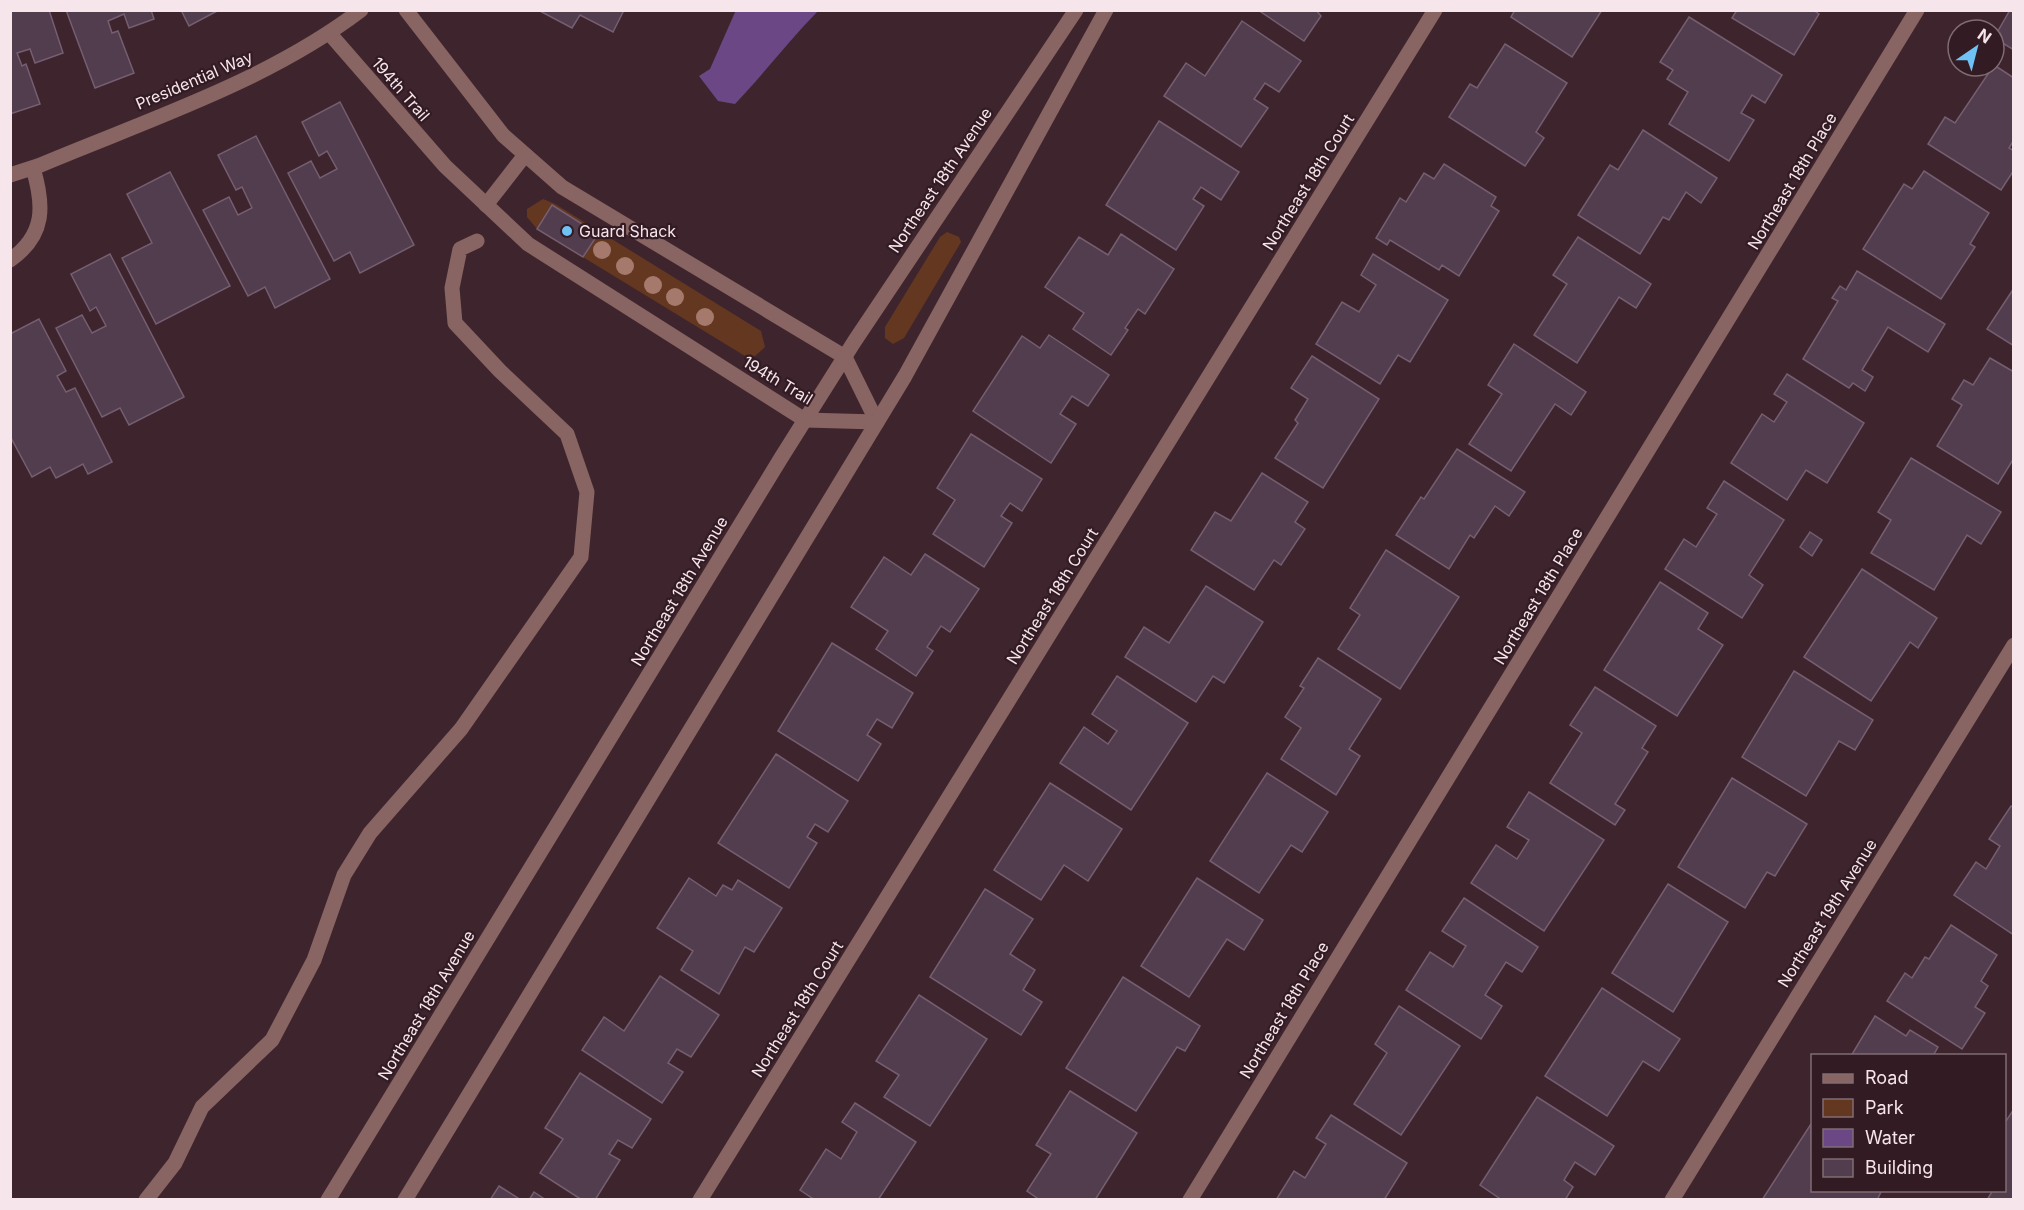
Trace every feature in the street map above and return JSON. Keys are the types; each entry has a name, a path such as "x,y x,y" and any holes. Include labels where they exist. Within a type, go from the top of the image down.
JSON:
{"street":[{"name":"Presidential Way","path":"10,175 33,168 248,78 330,34 361,10"},
{"path":"406,10 503,135 525,155 562,187 845,357 877,422"},
{"name":"Northeast 18th Avenue","path":"328,1200 805,420 1076,10"},
{"path":"405,1200 905,375 1106,10"},
{"name":"Northeast 18th Court","path":"700,1200 1435,10"},
{"name":"Northeast 18th Place","path":"1190,1200 1917,10"},
{"name":"194th Trail","path":"330,34 445,166 528,244 805,420 877,422"},
{"path":"486,205 525,155"},
{"path":"10,260 22,252 34,236 40,217 41,197 33,168"},
{"path":"146,1200 175,1163 202,1107 272,1040 314,960 344,875 370,833 461,729 581,557 587,492 567,434 500,371 455,323 452,288 460,249 477,241"},
{"name":"Northeast 19th Avenue","path":"1672,1200 2013,645"}],"green space":[{"path":"543,199 555,204 761,331 765,347 755,356 745,356 537,229 527,217 527,209"},
{"path":"947,232 959,237 961,242 904,338 893,344 885,338 885,327 940,237"}],"water":[{"path":"736,10 818,11 735,104 718,101 699,76 710,69"}],"building":[{"path":"10,10 49,10 63,53 35,63 30,49 17,53 22,66 26,64 40,104 10,114"},
{"path":"66,10 151,10 154,19 129,28 124,14 108,21 112,33 118,31 134,73 95,88"},
{"path":"181,10 219,10 189,26"},
{"path":"538,10 624,10 613,32 580,15 572,28"},
{"path":"1258,10 1316,10 1321,16 1304,41"},
{"path":"1515,10 1602,10 1572,57 1511,17"},
{"path":"1737,10 1813,10 1819,14 1794,55 1732,18"},
{"path":"2010,10 2014,10 2014,50 2006,45 2005,18"},
{"path":"1689,17 1782,75 1765,103 1752,95 1741,113 1754,120 1729,161 1669,124 1688,92 1667,79 1673,70 1660,62"},
{"path":"1242,21 1301,61 1279,92 1265,83 1254,99 1268,108 1241,147 1164,96 1186,63 1205,76"},
{"path":"1505,44 1567,83 1536,132 1544,138 1525,166 1449,117 1470,84 1477,88"},
{"path":"2006,73 2014,78 2014,140 2009,148 2014,151 2014,170 2001,190 1928,144 1945,117 1955,123 1985,78 2006,78"},
{"path":"340,102 414,245 360,273 350,252 334,261 288,173 311,161 320,178 337,169 327,151 319,156 302,122"},
{"path":"1159,121 1239,172 1221,200 1201,187 1193,199 1204,206 1176,250 1106,205"},
{"path":"1643,130 1717,178 1701,203 1686,192 1669,220 1663,217 1640,254 1578,215 1610,165 1618,170"},
{"path":"256,136 330,279 275,308 265,287 248,296 203,210 229,197 238,215 252,208 242,187 236,190 218,155"},
{"path":"1444,164 1496,197 1491,206 1499,211 1459,276 1442,265 1439,270 1390,240 1387,245 1376,238 1400,198 1406,202 1424,173 1434,179"},
{"path":"1924,171 1989,213 1970,244 1975,247 1941,299 1863,249 1904,184 1912,189"},
{"path":"170,172 230,286 156,324 122,258 152,243 127,194"},
{"name":"Guard Shack","path":"552,205 598,234 583,257 537,229"},
{"path":"1121,234 1174,269 1145,314 1138,309 1125,328 1128,330 1111,355 1073,329 1084,313 1045,287 1079,237 1108,255"},
{"path":"1578,237 1651,284 1636,308 1619,297 1577,363 1534,335 1567,284 1553,275"},
{"path":"110,254 184,397 129,425 120,408 102,417 56,328 82,315 92,333 106,326 96,307 90,311 71,274"},
{"path":"1373,254 1448,300 1410,362 1398,355 1380,384 1316,344 1342,302 1359,312 1376,285 1361,275"},
{"path":"1857,271 1945,324 1928,352 1888,327 1862,370 1873,377 1865,391 1853,383 1849,388 1803,359 1838,301 1832,298 1840,286 1846,290"},
{"path":"2014,288 2014,346 1987,329"},
{"path":"39,319 66,371 57,376 66,392 75,388 112,462 88,474 83,464 56,478 50,467 32,477 10,436 10,334"},
{"path":"1049,335 1109,375 1088,406 1072,396 1060,414 1076,424 1051,463 973,411 1022,336 1040,348"},
{"path":"1514,344 1586,392 1571,415 1555,404 1511,471 1469,444 1502,394 1488,385"},
{"path":"1312,356 1379,399 1323,488 1275,458 1298,423 1295,420 1308,399 1291,388"},
{"path":"1990,358 2014,372 2014,458 1998,484 1937,446 1962,405 1952,399 1964,380 1973,385"},
{"path":"1787,374 1864,423 1827,483 1806,470 1787,500 1731,463 1762,414 1774,422 1787,402 1774,394"},
{"path":"971,434 1042,479 1022,511 1010,503 1001,516 1012,523 984,567 933,534 955,500 937,488"},
{"path":"1457,449 1525,492 1509,516 1495,506 1474,538 1470,535 1449,569 1396,535 1421,497 1424,499"},
{"path":"1911,458 2001,512 1981,544 1967,535 1934,590 1871,553 1891,520 1878,512"},
{"path":"1262,473 1308,502 1295,522 1305,529 1281,565 1274,560 1254,590 1191,550 1215,512 1231,521"},
{"path":"1724,481 1784,520 1749,575 1763,585 1742,618 1665,569 1684,539 1696,547 1717,514 1707,508"},
{"path":"1810,532 1822,540 1812,556 1800,547"},
{"path":"1386,550 1459,597 1400,689 1338,649 1360,615 1350,608"},
{"path":"925,554 979,589 950,632 941,626 927,647 933,651 916,676 876,649 888,631 851,607 884,557 911,575"},
{"path":"1862,569 1937,618 1918,648 1910,642 1871,701 1804,657"},
{"path":"1660,582 1708,613 1698,629 1723,645 1677,716 1604,670"},
{"path":"1206,586 1263,622 1224,683 1213,676 1196,702 1125,657 1144,627 1169,643"},
{"path":"832,643 913,693 892,728 877,719 867,735 881,744 858,781 778,731"},
{"path":"1318,658 1381,699 1349,749 1360,756 1336,795 1281,759 1301,728 1285,717 1304,688 1300,686"},
{"path":"1794,671 1873,720 1855,750 1839,741 1806,796 1742,757"},
{"path":"1117,676 1188,723 1131,810 1060,763 1084,727 1108,744 1117,731 1092,714"},
{"path":"1595,687 1656,726 1642,748 1648,752 1615,804 1625,810 1615,825 1550,783 1582,733 1570,725"},
{"path":"776,754 848,801 828,832 815,824 807,837 817,843 789,888 718,843"},
{"path":"1267,773 1328,812 1302,852 1291,845 1259,893 1210,861"},
{"path":"1732,778 1807,824 1775,876 1767,872 1745,908 1678,867"},
{"path":"1050,783 1122,829 1088,881 1064,865 1041,900 994,870"},
{"path":"1529,792 1604,840 1544,931 1471,883 1496,845 1517,859 1529,840 1507,827"},
{"path":"2011,806 2014,808 2014,935 1954,895 1976,862 1986,869 2000,846 1989,839"},
{"path":"689,878 716,896 723,885 732,890 738,880 782,908 754,952 745,947 719,994 681,970 693,951 657,928"},
{"path":"1197,878 1263,920 1244,950 1227,939 1189,997 1141,966"},
{"path":"1668,884 1728,922 1673,1012 1612,973"},
{"path":"985,889 1033,919 1010,954 1035,970 1023,990 1042,1002 1021,1035 930,977"},
{"path":"1464,898 1538,947 1522,972 1506,962 1485,995 1502,1006 1481,1039 1406,990 1430,952 1453,967 1466,946 1442,931"},
{"path":"1951,925 1997,955 1981,981 1988,986 1975,1007 1985,1013 1962,1049 1887,1001 1905,973 1912,978 1925,957 1929,959"},
{"path":"660,976 719,1015 691,1057 677,1049 668,1063 683,1072 662,1103 582,1050 604,1017 624,1031"},
{"path":"1123,977 1200,1026 1185,1051 1177,1047 1136,1111 1066,1068"},
{"path":"1602,988 1680,1039 1659,1071 1643,1061 1607,1116 1545,1076"},
{"path":"919,995 987,1039 930,1126 884,1097 899,1075 876,1061"},
{"path":"1399,1006 1460,1046 1401,1135 1354,1104 1387,1053 1375,1044"},
{"path":"1875,1016 1906,1036 1910,1030 1938,1047 1934,1054 1852,1054"},
{"path":"580,1073 651,1119 632,1148 618,1140 609,1154 620,1160 595,1200 582,1200 540,1173 563,1139 545,1128"},
{"path":"1070,1091 1137,1133 1095,1200 1040,1200 1027,1191 1051,1154 1036,1145"},
{"path":"1537,1097 1614,1146 1595,1175 1575,1162 1564,1180 1573,1187 1565,1200 1502,1200 1480,1185"},
{"path":"855,1103 916,1142 878,1200 815,1200 800,1190 826,1149 841,1159 857,1132 842,1122"},
{"path":"2014,1109 2014,1200 1987,1200 1992,1192 2006,1192 2006,1121"},
{"path":"1331,1115 1407,1163 1384,1200 1276,1200 1294,1171 1305,1178 1326,1144 1316,1138"},
{"path":"1811,1124 1811,1192 1881,1192 1877,1200 1762,1200"},
{"path":"499,1186 521,1200 490,1200"},
{"path":"534,1192 546,1200 529,1200"}],"place":[{"name":"Guard Shack","path":"567,231"}]}
